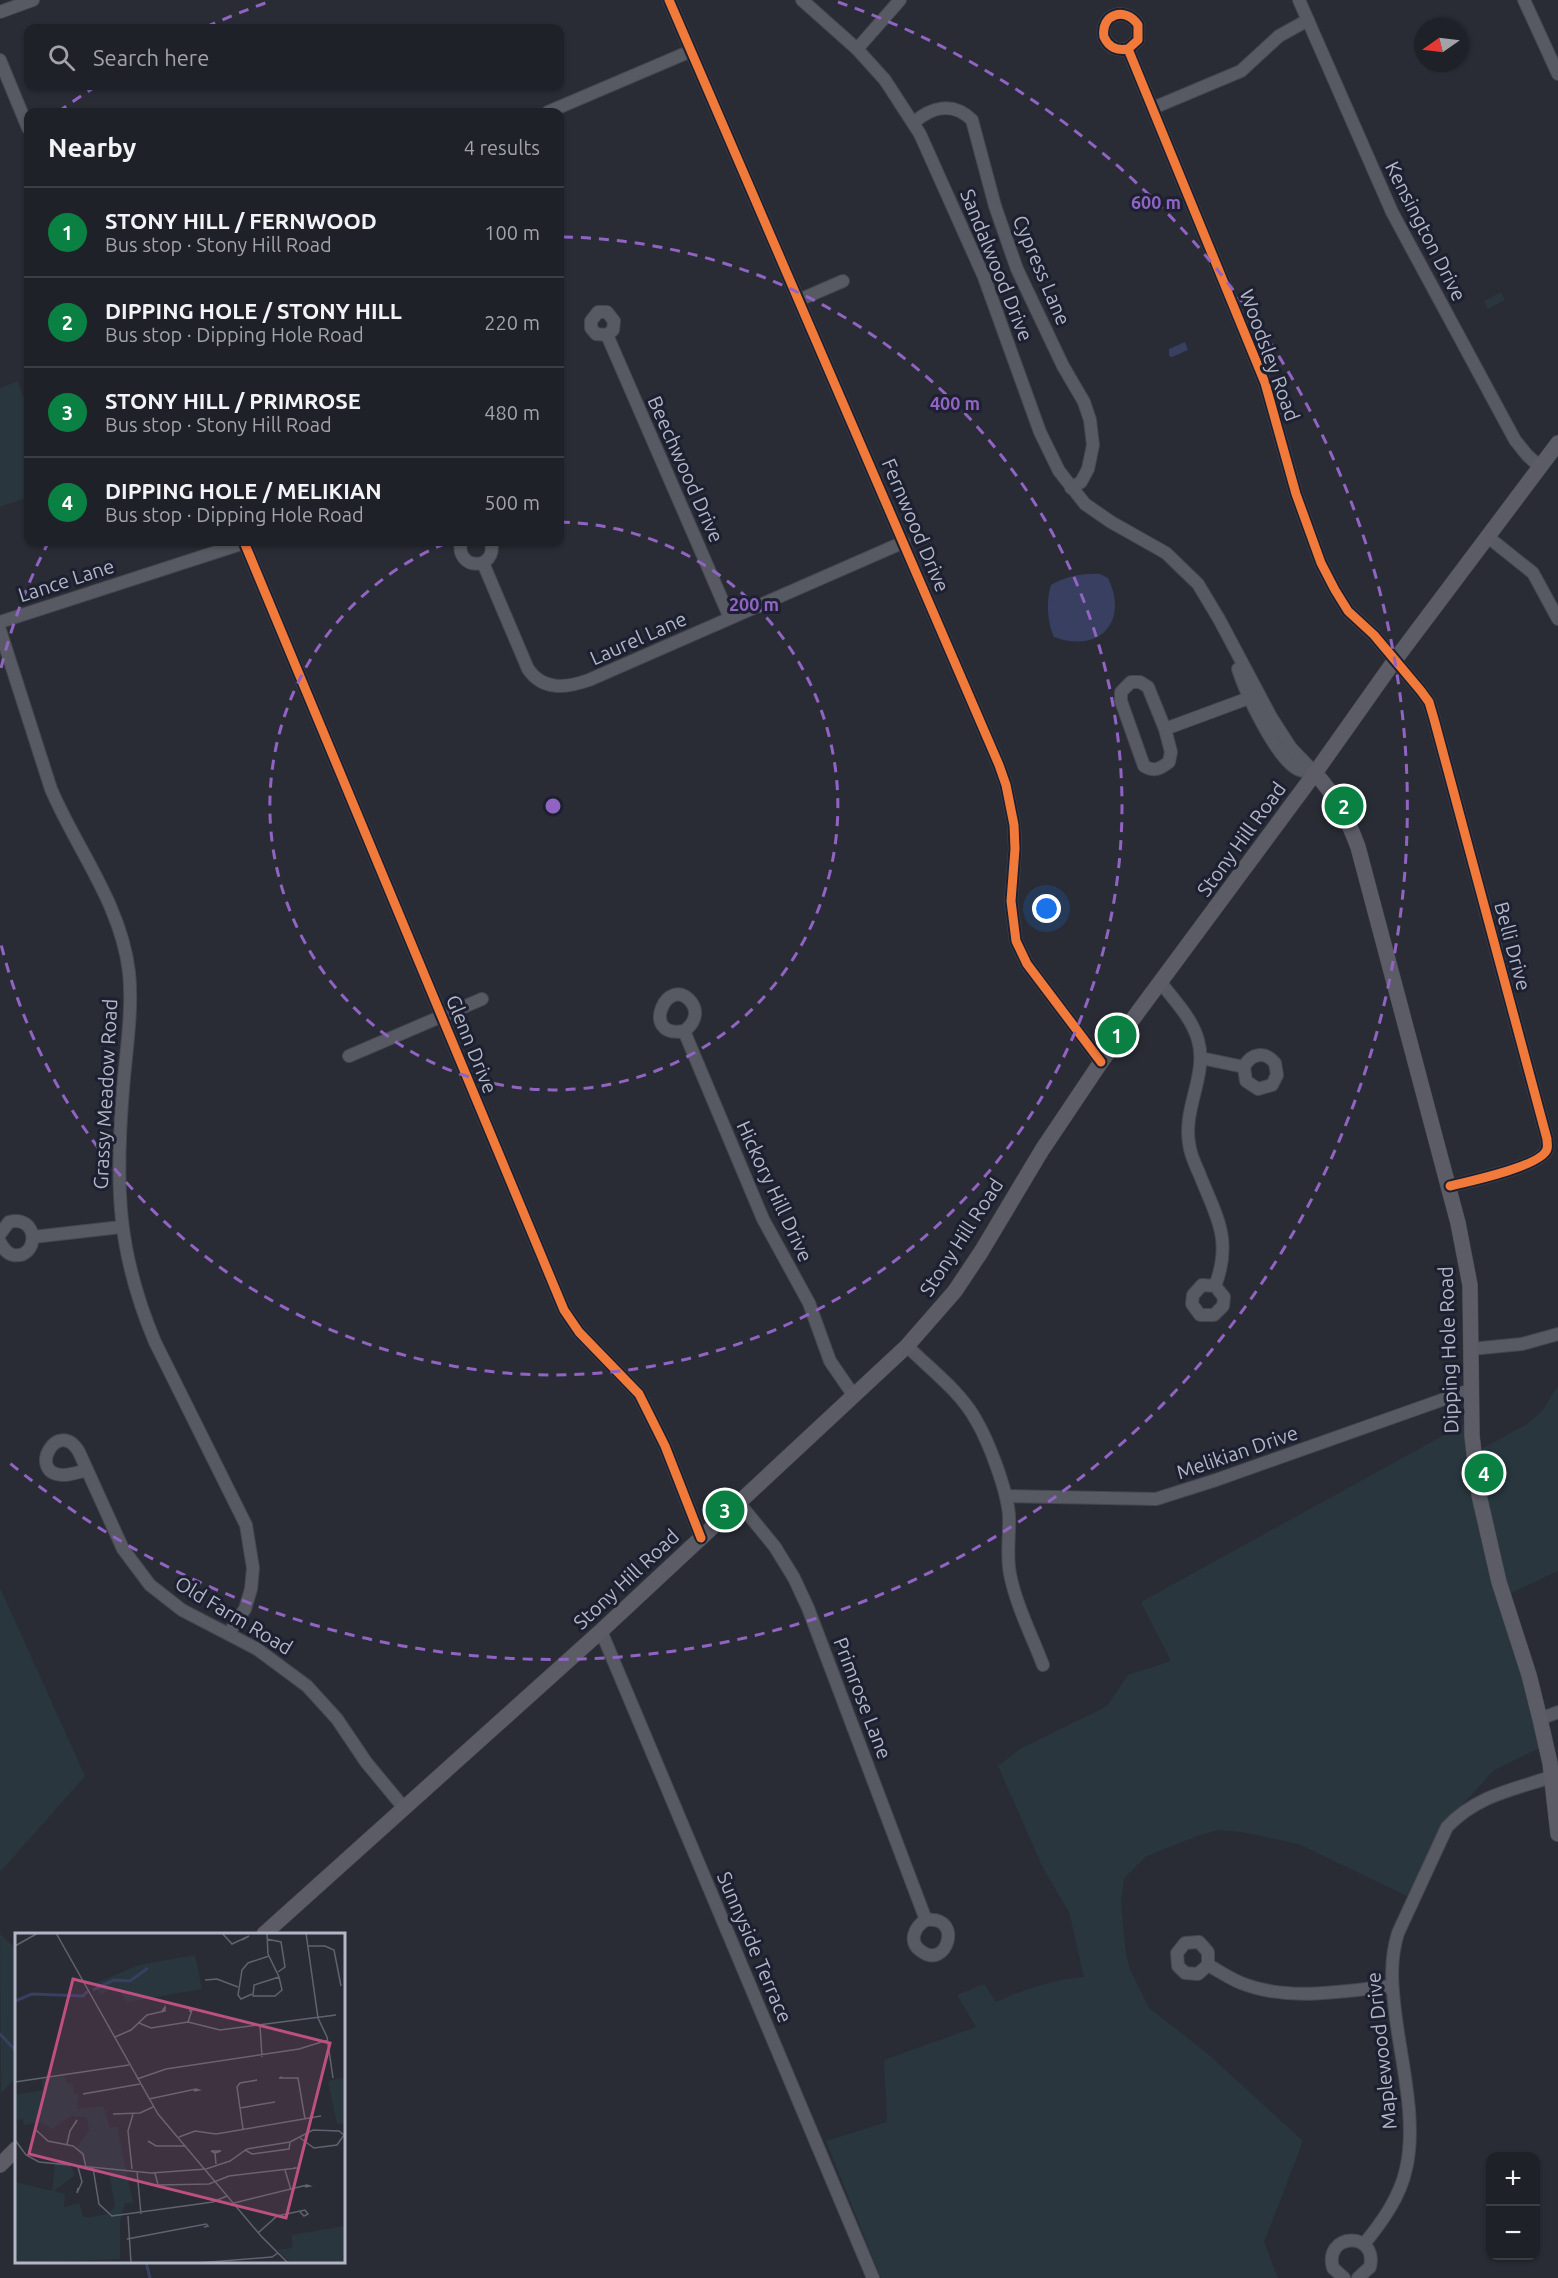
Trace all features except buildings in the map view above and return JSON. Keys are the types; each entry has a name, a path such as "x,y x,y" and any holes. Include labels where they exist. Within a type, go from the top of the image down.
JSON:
{"main road":[{"name":"Stony Hill Road","path":"266,1933 601,1631 854,1396 907,1346 955,1291 1042,1150 1101,1062 1315,773 1395,660 1558,443"},
{"name":"Dipping Hole Road","path":"1315,773 1334,794 1344,811 1358,847 1450,1186 1470,1285 1472,1437 1485,1527 1504,1601 1529,1675 1540,1719 1550,1763 1558,1834"},
{"path":"0,2165 15,2150"}],"street":[{"path":"0,12 33,0"},
{"name":"Fernwood Drive","path":"669,0 990,741 1006,785 1014,825 1015,849 1011,901 1016,941 1027,964 1101,1062"},
{"name":"Sandalwood Drive","path":"802,0 857,49 885,80 913,123 984,277 1049,454 1071,488 1085,504 1178,562 1207,596 1230,642"},
{"path":"857,49 900,0"},
{"name":"Kensington Drive","path":"1299,0 1392,212 1511,434 1520,448 1540,467"},
{"path":"1524,0 1558,74"},
{"path":"1153,108 1241,71 1278,36 1308,20"},
{"name":"Woodsley Road","path":"1128,49 1265,383 1296,494 1321,562 1348,611 1395,660"},
{"path":"557,108 691,51"},
{"path":"0,60 24,118"},
{"name":"Cypress Lane","path":"913,123 928,112 942,108 960,111 972,120 995,206 1017,269 1048,338 1084,402 1089,420 1093,445 1088,469 1081,482 1071,488"},
{"path":"799,300 843,281"},
{"name":"Beechwood Drive","path":"607,335 730,618"},
{"path":"1488,537 1533,573 1558,619"},
{"name":"Laurel Lane","path":"483,563 528,669 534,677 550,686 576,685 904,542"},
{"name":"Lance Lane","path":"0,622 233,546"},
{"name":"Glenn Drive","path":"247,546 564,1310 579,1332 639,1394 665,1446 701,1538"},
{"path":"461,546 460,552 467,561 477,564 483,563 490,556 491,546"},
{"name":"Grassy Meadow Road","path":"0,630 61,813 118,922 126,949 130,989 118,1155 121,1227 132,1278 144,1315 246,1525 253,1568 251,1589 245,1609 229,1633"},
{"path":"1230,642 1240,674 1264,726 1287,759 1298,769 1315,773"},
{"path":"1230,642 1271,717 1291,748 1315,773"},
{"name":"Belli Drive","path":"1395,660 1429,702 1547,1139 1547,1149 1542,1156 1529,1163 1450,1186"},
{"path":"1131,682 1140,682 1148,687 1165,729 1171,752 1169,762 1159,769 1151,770 1144,766 1121,701 1121,692 1131,682"},
{"path":"1165,729 1250,698"},
{"path":"1161,983 1191,1023 1199,1041 1201,1058 1188,1141 1193,1160 1222,1232 1223,1258 1215,1286"},
{"path":"349,1056 482,999"},
{"name":"Hickory Hill Drive","path":"684,1031 762,1219 809,1304 830,1361 854,1396"},
{"path":"1201,1058 1244,1067"},
{"path":"0,1234 9,1222 20,1221 29,1227 33,1237 30,1248 21,1254 9,1254 0,1242"},
{"path":"33,1237 121,1227"},
{"path":"1471,1349 1522,1344 1558,1334"},
{"path":"907,1346 977,1420 1006,1496 1010,1575 1043,1665"},
{"name":"Melikian Drive","path":"1006,1496 1156,1499 1470,1390"},
{"name":"Old Farm Road","path":"87,1470 123,1549 141,1574 171,1603 257,1648 307,1686 337,1719 366,1762 404,1808"},
{"name":"Primrose Lane","path":"739,1503 775,1546 794,1578 812,1618 926,1920"},
{"name":"Sunnyside Terrace","path":"601,1631 873,2278"},
{"path":"1540,1719 1558,1712"},
{"name":"Maplewood Drive","path":"1364,2244 1380,2224 1395,2198 1406,2170 1409,2152 1409,2119 1392,1986 1391,1963 1398,1933 1447,1827 1460,1813 1476,1803 1551,1777"},
{"path":"1208,1965 1242,1983 1291,1993 1314,1994 1392,1986"},
{"path":"1344,2278 1333,2268 1332,2259 1334,2250 1347,2240 1356,2240 1364,2244 1370,2254 1371,2263 1365,2274 1358,2278"}],"shaded area":[{"path":"1501,292 1505,300 1488,309 1484,301"},
{"path":"18,381 24,399 24,498 0,507 0,388"},
{"path":"1558,1386 1558,1571 1511,1593 1532,1660 1546,1745 1494,1770 1455,1813 1413,1899 1299,1844 1242,1832 1218,1830 1145,1857 1124,1878 1121,1903 1126,1954 1130,1970 1149,2008 1209,2055 1303,2141 1264,2242 1278,2278 881,2278 826,2141 887,2122 884,2060 976,2027 957,1995 984,1984 996,2002 1039,1986 1084,1977 1069,1912 1043,1868 998,1766 1020,1749 1107,1706 1128,1675 1171,1661 1141,1602 1466,1423 1474,1453 1527,1424 1542,1411"},
{"path":"0,1588 85,1776 0,1872"},
{"path":"0,1934 15,1948 15,2078 1,2093"}],"water":[{"path":"1185,342 1188,350 1172,357 1169,356 1169,349"},
{"path":"1100,574 1108,578 1114,594 1115,608 1106,630 1097,637 1085,641 1070,641 1054,637 1048,611 1051,585 1075,576"}],"waterway":[{"path":"0,2034 15,2050"},
{"path":"146,2263 150,2278"}],"cycle path":[{"path":"669,0 999,765 1006,785 1014,825 1015,849 1011,901 1016,941 1027,964 1101,1062"},
{"path":"1128,49 1138,40 1138,25 1127,16 1115,15 1106,23 1104,37 1114,48 1128,49 1265,383 1296,494 1321,563 1348,611 1374,635 1421,691 1429,702 1434,719 1547,1139 1547,1149 1532,1161 1487,1177 1450,1186"},
{"path":"246,546 564,1310 579,1332 639,1394 665,1446 701,1538"}],"place":[{"name":"DIPPING HOLE / STONY HILL","path":"1344,806"},
{"name":"STONY HILL / FERNWOOD","path":"1117,1035"},
{"name":"DIPPING HOLE / MELIKIAN","path":"1484,1473"},
{"name":"STONY HILL / PRIMROSE","path":"725,1510"}]}
